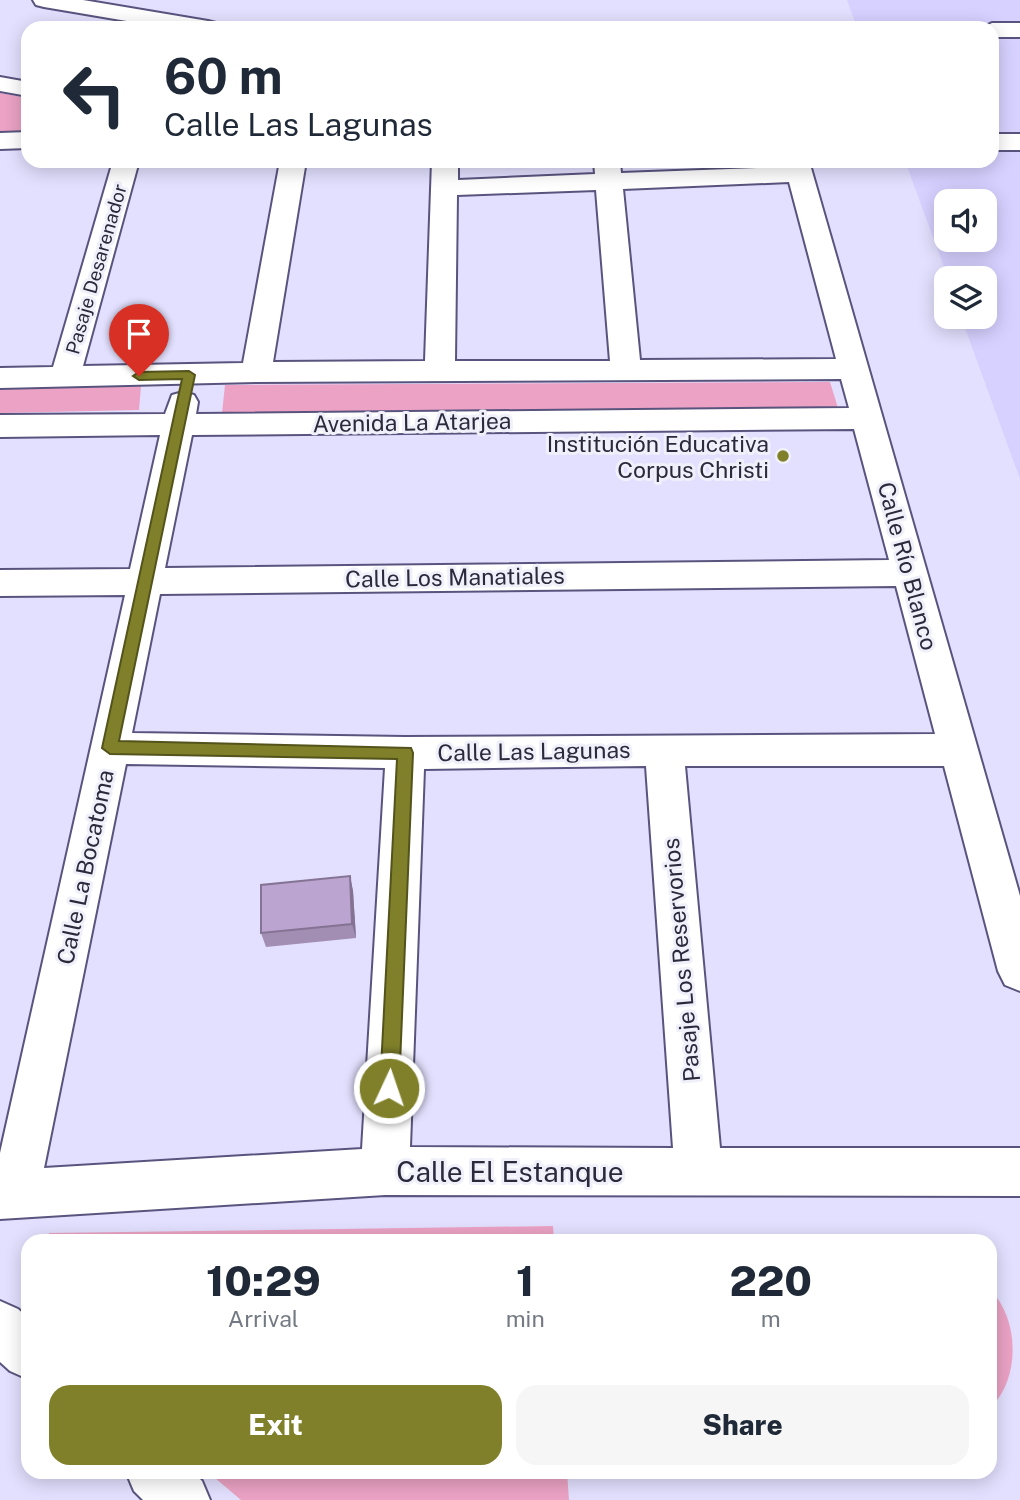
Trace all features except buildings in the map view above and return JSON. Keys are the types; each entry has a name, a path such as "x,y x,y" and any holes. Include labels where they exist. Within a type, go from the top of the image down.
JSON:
{"street":[{"path":"44,0 167,21"},
{"path":"999,30 1020,30"},
{"path":"0,84 21,88"},
{"path":"0,141 21,141"},
{"path":"999,142 1020,142"},
{"name":"Pasaje Desarenador","path":"65,377 124,168"},
{"path":"256,372 292,168"},
{"path":"440,372 445,175 798,168"},
{"name":"Calle Río Blanco","path":"798,168 1020,971"},
{"path":"608,172 626,371"},
{"path":"0,378 256,372 853,369"},
{"name":"Calle La Bocatoma","path":"7,1194 110,748 189,375"},
{"name":"Avenida La Atarjea","path":"0,426 867,418"},
{"name":"Calle Los Manatiales","path":"0,583 910,573"},
{"name":"Calle Las Lagunas","path":"110,748 405,753 959,751"},
{"name":"Pasaje Los Reservorios","path":"664,750 698,1171"},
{"path":"385,1171 405,753"},
{"name":"Calle El Estanque","path":"7,1194 385,1171 1020,1172"},
{"path":"0,1327 21,1346"},
{"path":"160,1479 183,1500"}],"shaded area":[{"path":"847,0 1020,0 1020,479 965,329 997,329 997,266 944,266 938,252 997,252 997,189 934,189 934,240 908,168 999,168 999,21 854,21"},
{"path":"0,93 21,97 21,135 0,135"},
{"path":"830,382 838,408 222,413 225,385"},
{"path":"141,386 139,410 0,413 0,389"},
{"path":"553,1226 554,1234 49,1234"},
{"path":"997,1298 1007,1317 1013,1349 1011,1366 997,1400"},
{"path":"216,1479 568,1479 569,1500 241,1500"}],"place":[{"name":"Institución Educativa Corpus Christi","path":"783,456"}],"route":[{"path":"139,376 189,375 110,748 405,753 389,1088"}]}
